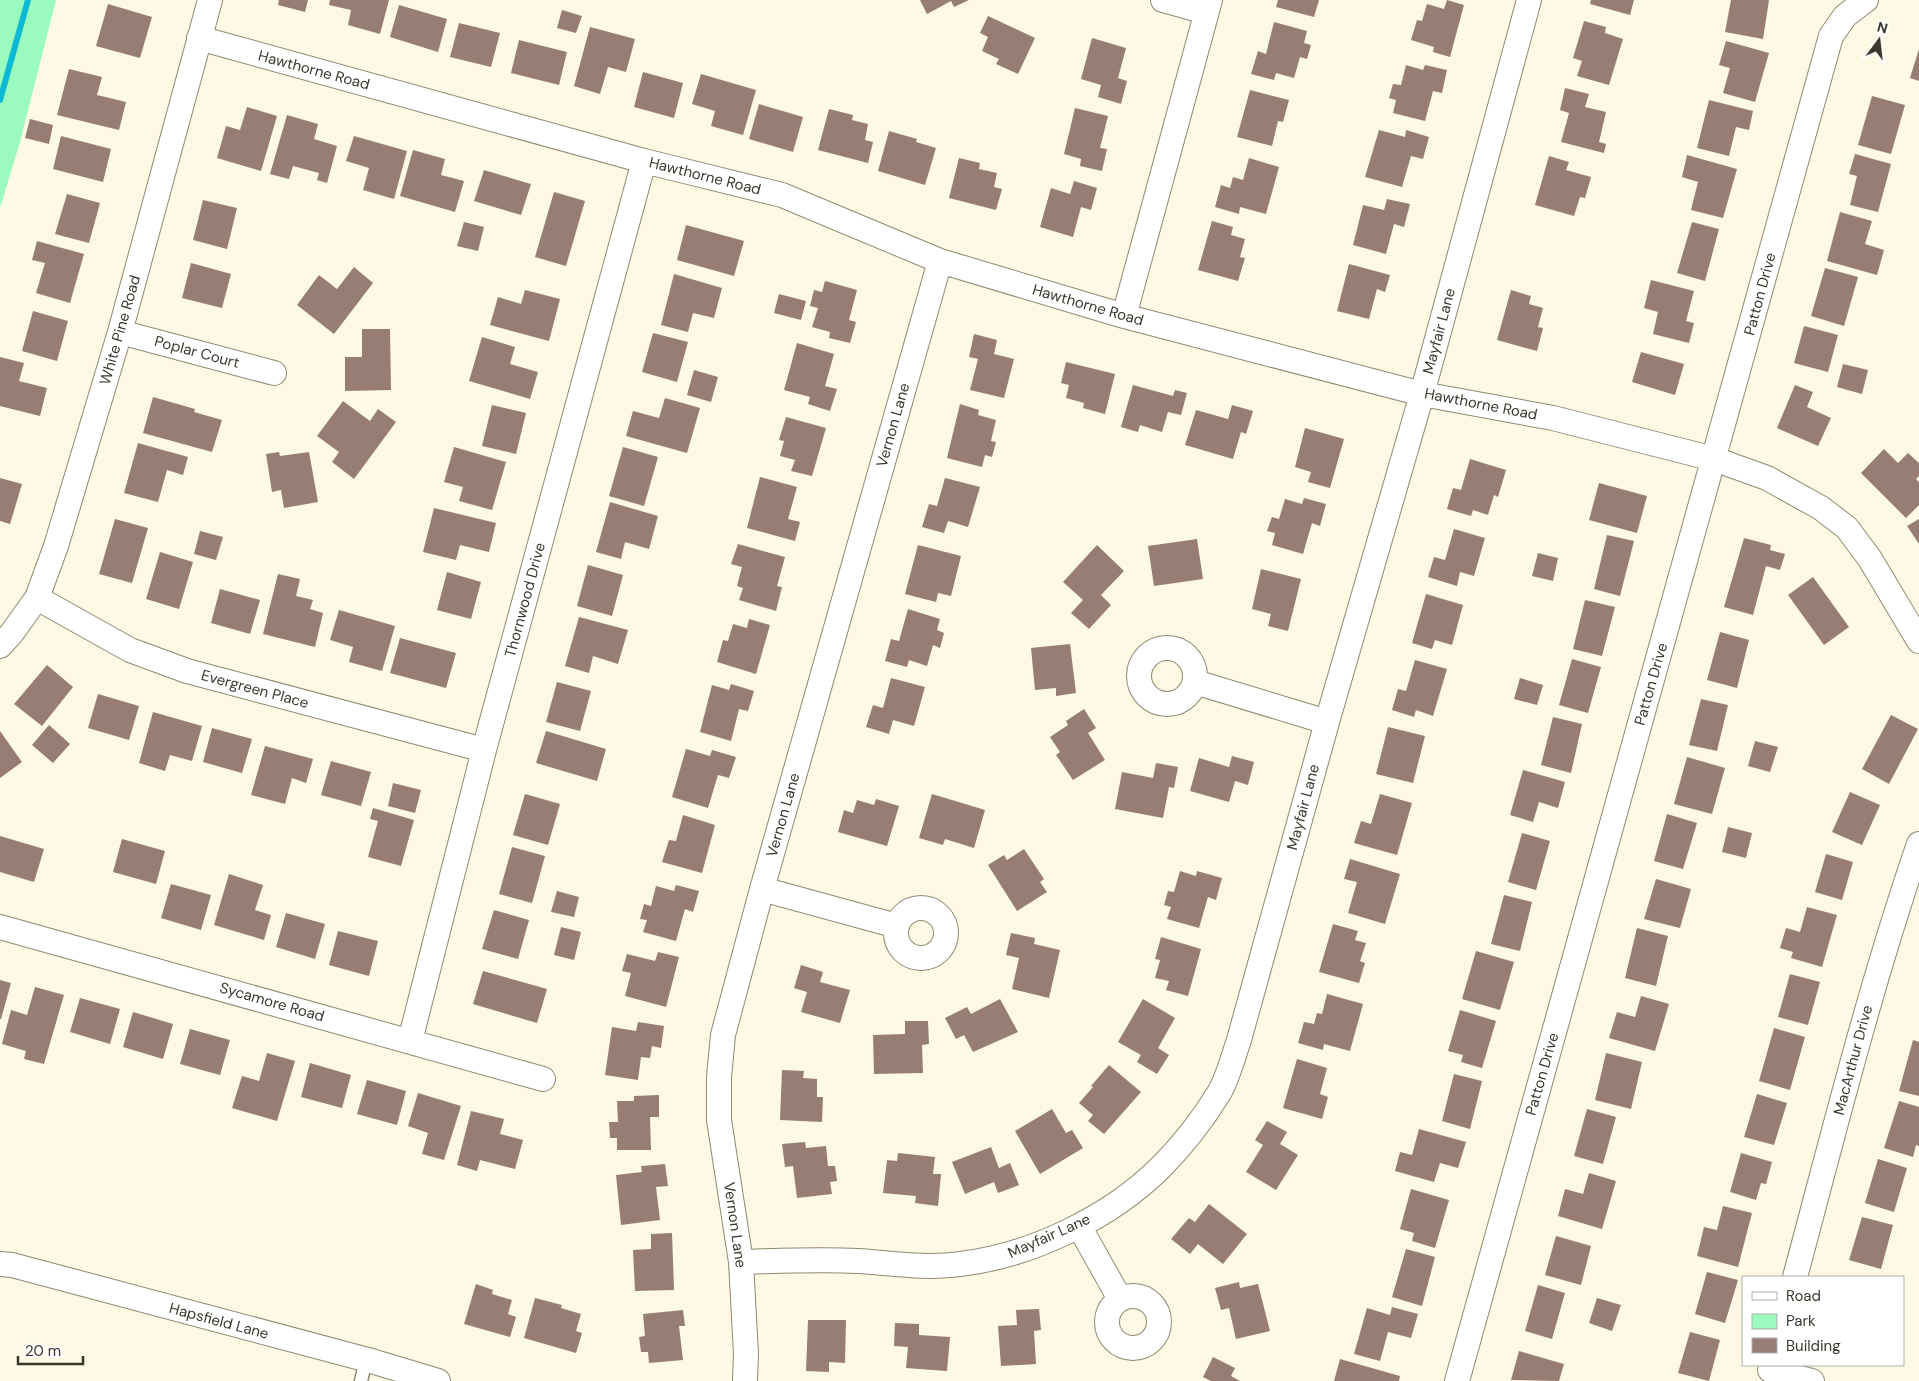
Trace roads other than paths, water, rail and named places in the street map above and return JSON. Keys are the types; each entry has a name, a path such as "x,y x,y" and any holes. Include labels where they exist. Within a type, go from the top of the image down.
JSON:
{"street":[{"name":"White Pine Road","path":"0,646 37,598 56,546 120,332 210,0"},
{"path":"1124,316 1208,6 1163,0"},
{"name":"Mayfair Lane","path":"741,1262 810,1259 912,1265 959,1265 1002,1257 1079,1226 1124,1198 1160,1168 1192,1131 1220,1092 1239,1040 1326,722 1422,394 1529,0"},
{"name":"Patton Drive","path":"1456,1381 1831,36 1845,16 1866,0"},
{"name":"Hawthorne Road","path":"199,38 644,161 782,195 940,260 1124,316 1422,394 1553,418 1714,459 1767,478 1820,508 1847,528 1870,559 1919,641"},
{"name":"Thornwood Drive","path":"410,1041 484,750 644,161"},
{"name":"Vernon Lane","path":"745,1381 746,1354 741,1262 719,1120 719,1077 723,1035 762,889 940,260"},
{"name":"Poplar Court","path":"120,332 274,373"},
{"name":"Evergreen Place","path":"37,598 130,650 187,671 484,750"},
{"path":"1195,682 1326,722"},
{"name":"MacArthur Drive","path":"1795,1276 1866,1014 1895,914 1919,844"},
{"path":"762,889 896,926"},
{"name":"Sycamore Road","path":"0,926 543,1079"},
{"path":"1079,1226 1120,1299"},
{"name":"Hapsfield Lane","path":"0,1264 22,1268 364,1370 438,1381"},
{"path":"1769,1372 1812,1381"}],"waterway":[{"path":"0,100 28,0"}]}
